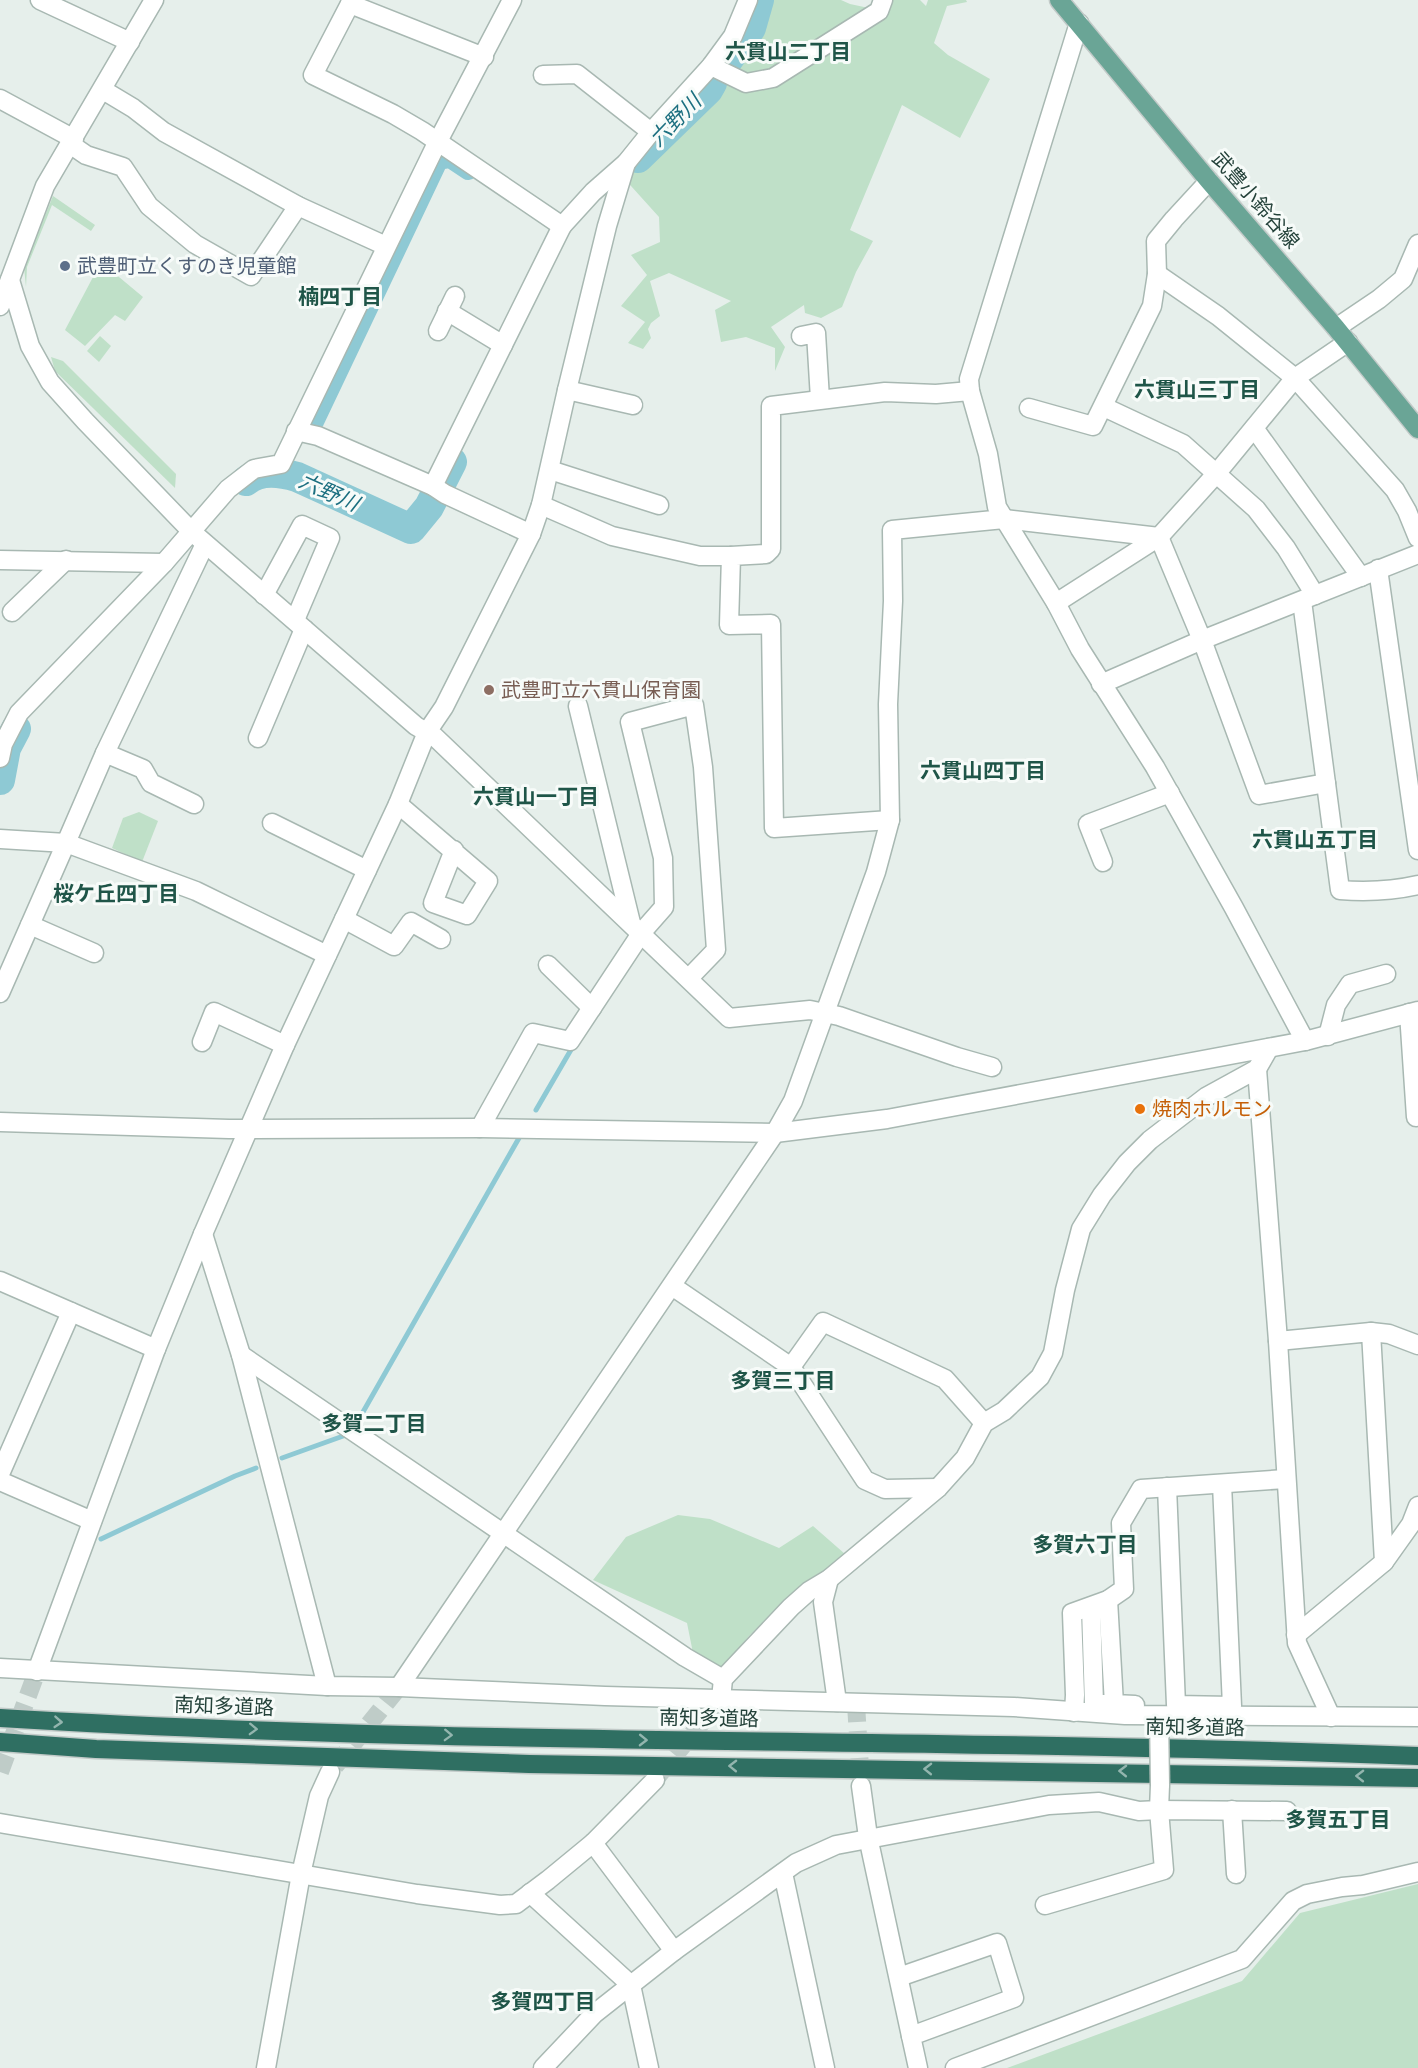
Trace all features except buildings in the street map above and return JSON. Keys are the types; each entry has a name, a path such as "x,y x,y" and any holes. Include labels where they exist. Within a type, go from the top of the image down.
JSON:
{"highway":[{"name":"南知多道路","path":"0,1718 99,1724 530,1738 1418,1756"},
{"path":"0,1743 96,1749 530,1764 1113,1771 1418,1778"}],"main road":[{"name":"武豊小鈴谷線","path":"1059,0 1209,181 1348,342 1418,429"}],"street":[{"path":"40,0 130,42"},
{"path":"0,306 45,186 154,0"},
{"path":"0,993 197,536 228,489 254,469 280,464 437,143 512,0"},
{"path":"437,489 503,345 562,226 592,192 626,163 711,66 733,36 748,0"},
{"path":"711,66 746,83 773,78 879,10 883,0"},
{"path":"484,57 351,2 313,75 393,114 422,131 562,226"},
{"path":"1079,23 969,379 969,391 988,454 997,507 1056,603 1101,684 1170,793 1305,1041"},
{"path":"543,75 577,74 651,132"},
{"path":"103,90 133,108 164,132 298,206 386,246"},
{"path":"0,99 72,141 86,155 123,167 149,206 195,244 252,276 298,206"},
{"path":"37,1671 156,1349 285,1045 398,804 427,732 444,707 531,534 542,505 607,226 626,163"},
{"path":"1029,408 1093,426 1152,306 1157,274 1156,242 1209,181"},
{"path":"1336,328 1379,299 1403,279 1418,244"},
{"path":"1157,274 1218,316 1295,378 1395,490 1418,538"},
{"path":"10,280 30,346 50,382 197,536 416,726 435,737 729,1018 810,1010 826,1013 992,1067"},
{"path":"438,331 451,304 503,345"},
{"path":"801,336 816,333 820,399"},
{"path":"1056,603 1159,537 1216,474 1295,378 1348,342"},
{"path":"567,390 633,405"},
{"path":"542,505 612,536 700,556 766,555 771,549 771,405 885,392 936,394 969,391"},
{"path":"1104,406 1183,444 1256,509 1286,548 1309,598 1326,783 1341,890 1364,892 1418,885"},
{"path":"1254,428 1361,577"},
{"path":"296,431 318,436 531,534"},
{"path":"550,470 659,505"},
{"path":"399,1687 775,1133 793,1101 876,872 890,820 888,704 893,601 892,530 1004,519 1159,537"},
{"path":"257,725 300,624 330,538 302,525 264,595"},
{"path":"0,758 4,731 19,713 164,563 197,536"},
{"path":"1159,537 1202,640 1259,795 1326,783"},
{"path":"1101,684 1202,640 1418,554"},
{"path":"731,556 729,626 771,624 774,828 890,820"},
{"path":"0,560 164,563"},
{"path":"12,612 66,560"},
{"path":"1378,569 1418,850"},
{"path":"480,1128 533,1033 570,1041 592,1008 636,928 664,907 663,858 630,722 694,705 703,767 716,950 689,978"},
{"path":"578,706 636,928"},
{"path":"105,753 142,769 151,783 194,804"},
{"path":"1103,862 1088,824 1170,793"},
{"path":"398,804 454,850"},
{"path":"273,823 367,870"},
{"path":"0,839 66,843 196,891 327,955"},
{"path":"344,919 394,946 411,922 441,939"},
{"path":"30,925 94,953"},
{"path":"548,965 592,1008"},
{"path":"1328,1036 1336,1005 1350,984 1386,974"},
{"path":"202,1042 214,1012 285,1045"},
{"path":"0,1122 249,1128 480,1128 775,1133 887,1119 1269,1048 1328,1036 1414,1012 1416,1117"},
{"path":"721,1699 723,1679 791,1607 809,1591 829,1579 938,1488 965,1458 984,1423 1004,1411 1040,1377 1053,1353 1065,1290 1081,1229 1102,1195 1127,1163 1150,1140 1206,1097 1257,1069 1269,1048"},
{"path":"1257,1069 1278,1341 1296,1635 1297,1643 1331,1718"},
{"path":"203,1234 241,1355 327,1686"},
{"path":"0,1281 156,1349"},
{"path":"672,1286 791,1367 865,1480 885,1489 938,1488"},
{"path":"0,1474 72,1312"},
{"path":"791,1367 823,1322 945,1379 984,1423"},
{"path":"1278,1341 1371,1332 1389,1334 1418,1345"},
{"path":"1371,1332 1384,1562"},
{"path":"241,1355 685,1657 723,1679"},
{"path":"1074,1712 1072,1613 1108,1600 1124,1589 1121,1523 1142,1489 1287,1479"},
{"path":"0,1481 92,1521"},
{"path":"1091,1607 1094,1704 1232,1706 1222,1484"},
{"path":"1167,1487 1176,1706"},
{"path":"1296,1635 1384,1562 1412,1524 1418,1506"},
{"path":"829,1579 823,1602 837,1702"},
{"path":"1108,1600 1114,1704"},
{"path":"0,1668 327,1686 856,1704 1014,1707 1159,1716 1418,1717"},
{"path":"1045,1905 1164,1870 1159,1810 1159,1716"},
{"path":"266,2068 301,1874 319,1796 330,1772"},
{"path":"0,1823 417,1894 500,1905 516,1904 592,1843 655,1780"},
{"path":"861,1786 868,1838 918,2068"},
{"path":"543,2068 594,2014 674,1951 796,1863 836,1845 1049,1805 1099,1803 1139,1811 1287,1811"},
{"path":"1232,1810 1236,1874"},
{"path":"592,1843 674,1951"},
{"path":"955,2068 1242,1959 1293,1901 1307,1894 1364,1885 1418,1872"},
{"path":"783,1873 825,2068"},
{"path":"530,1893 631,1985 649,2068"},
{"path":"899,1977 997,1943 1014,1998 911,2036"}],"green space":[{"path":"758,0 841,0 878,10 883,0 920,0 926,6 928,0 966,0 967,2 947,6 934,43 948,55 990,79 960,138 902,105 850,230 873,241 856,272 842,307 821,318 805,313 804,305 771,327 785,347 775,371 775,348 746,337 721,342 715,310 731,301 669,273 650,281 660,316 651,323 648,329 651,338 643,349 628,343 645,322 621,306 647,275 631,255 660,242 659,217 622,176 692,105 727,75 747,34"},
{"path":"53,196 95,225 91,231 52,205 27,267 26,287 24,267"},
{"path":"101,262 143,297 125,321 115,315 85,346 65,330"},
{"path":"100,336 111,346 99,362 87,351"},
{"path":"51,357 63,361 176,474 175,488 55,371"},
{"path":"139,812 158,821 142,862 112,848 123,818"},
{"path":"678,1515 710,1519 779,1548 813,1526 845,1554 777,1608 749,1636 723,1668 693,1653 687,1623 593,1580 626,1537"},
{"path":"1418,1884 1418,2068 1007,2068 1242,1981 1300,1913"}],"waterway":[{"name":"六野川","path":"728,60 751,28 759,0"},
{"name":"六野川","path":"638,158 708,90 712,83"},
{"path":"315,422 439,161 450,159 468,171"},
{"name":"六野川","path":"246,481 264,473 297,477 411,529 429,507 452,462"},
{"name":"六野川","path":"0,780 6,748 16,729"},
{"path":"536,1110 572,1048"},
{"path":"359,1419 519,1138"},
{"path":"282,1458 346,1435"},
{"path":"101,1539 256,1468"}],"tunnel":[{"path":"0,1772 37,1671"},
{"path":"335,1766 399,1687"},
{"path":"658,1776 721,1699"},
{"path":"856,1704 861,1784"}],"place":[{"name":"武豊町立くすのき児童館","path":"65,266"},
{"name":"武豊町立六貫山保育園","path":"489,690"},
{"name":"焼肉ホルモン","path":"1140,1109"}],"district":[{"name":"六貫山二丁目","path":"788,51"},
{"name":"楠四丁目","path":"340,296"},
{"name":"六貫山三丁目","path":"1197,389"},
{"name":"六貫山四丁目","path":"983,770"},
{"name":"六貫山一丁目","path":"536,796"},
{"name":"六貫山五丁目","path":"1315,839"},
{"name":"桜ケ丘四丁目","path":"116,893"},
{"name":"多賀三丁目","path":"783,1380"},
{"name":"多賀二丁目","path":"374,1423"},
{"name":"多賀六丁目","path":"1085,1544"},
{"name":"多賀五丁目","path":"1338,1819"},
{"name":"多賀四丁目","path":"543,2001"}]}
